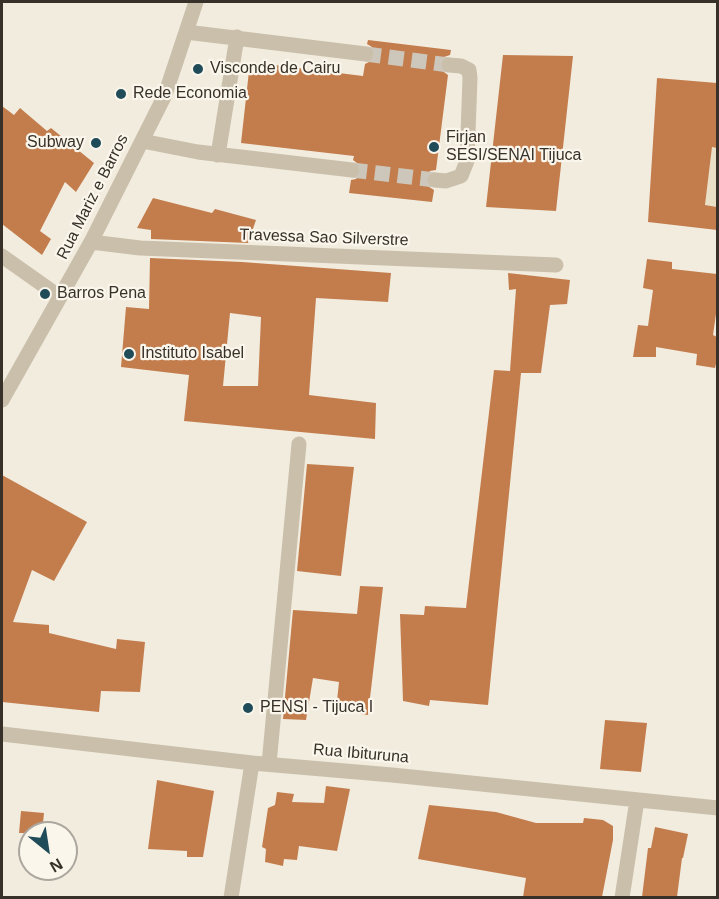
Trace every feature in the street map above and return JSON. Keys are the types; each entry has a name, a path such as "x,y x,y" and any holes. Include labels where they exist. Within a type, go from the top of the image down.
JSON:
{"street":[{"name":"Rua Mariz e Barros","path":"2,400 91,242 165,96 196,2"},
{"path":"186,32 366,54"},
{"path":"218,154 237,37"},
{"path":"435,180 446,181 461,176 467,161 469,70 461,66 449,65"},
{"path":"142,141 218,154 352,170"},
{"name":"Travessa Sao Silverstre","path":"91,242 140,248 556,265"},
{"path":"2,256 60,297"},
{"path":"269,764 299,444"},
{"name":"Rua Ibituruna","path":"2,734 252,763 717,808"},
{"path":"231,897 252,763"},
{"path":"622,897 638,800"}],"shaded area":[{"path":"712,147 717,148 717,207 705,205"}],"building":[{"path":"368,40 451,50 450,55 444,57 439,64 441,70 448,75 436,170 430,171 425,179 426,185 434,190 432,202 349,193 351,180 356,179 362,172 361,166 353,160 354,156 241,143 250,62 363,76 365,64 373,60 376,55 372,47 367,44"},
{"path":"503,55 573,56 556,211 486,207"},
{"path":"657,78 717,83 717,148 712,147 705,205 717,207 717,230 648,222"},
{"path":"2,106 14,115 20,108 47,131 51,128 94,163 76,192 65,182 40,231 51,239 42,255 2,224"},
{"path":"153,198 212,213 215,209 256,220 248,243 151,239 151,230 137,228"},
{"path":"150,258 391,273 388,302 316,298 309,395 376,403 375,439 184,421 189,375 121,367 126,307 149,309","holes":["230,313 261,317 258,386 223,386"]},
{"path":"647,259 672,262 672,269 717,274 717,307 713,335 717,337 715,368 696,365 697,354 656,347 656,357 633,357 638,325 648,326 653,290 643,288"},
{"path":"508,273 570,280 567,304 550,305 541,373 521,373 488,705 430,700 429,706 403,701 400,614 424,615 425,606 466,608 494,370 510,371 516,289 509,290"},
{"path":"307,464 354,467 341,576 297,571"},
{"path":"2,475 87,522 54,581 32,570 13,622 49,625 49,633 116,649 117,639 145,642 140,692 101,691 99,712 2,702"},
{"path":"360,586 383,587 368,715 336,710 339,682 313,678 306,720 283,719 293,610 357,614"},
{"path":"605,720 647,723 641,772 600,769"},
{"path":"157,780 214,791 203,857 187,857 187,851 148,849"},
{"path":"326,786 350,789 337,851 299,846 297,860 284,859 283,866 265,862 266,849 262,847 268,808 275,805 277,792 294,794 292,802 324,803"},
{"path":"429,805 496,812 536,823 583,823 584,818 603,820 613,826 613,840 602,897 523,897 526,878 418,859"},
{"path":"21,811 44,813 43,821 20,821"},
{"path":"655,827 688,834 677,897 642,897 648,848 651,848"}],"tunnel":[{"path":"366,54 449,65"},
{"path":"352,170 435,180"}],"place":[{"name":"Visconde de Cairu","path":"198,69"},
{"name":"Rede Economia","path":"121,94"},
{"name":"Subway","path":"96,143"},
{"name":"Firjan SESI/SENAI Tijuca","path":"434,147"},
{"name":"Barros Pena","path":"45,294"},
{"name":"Instituto Isabel","path":"129,354"},
{"name":"PENSI - Tijuca I","path":"248,708"}]}
